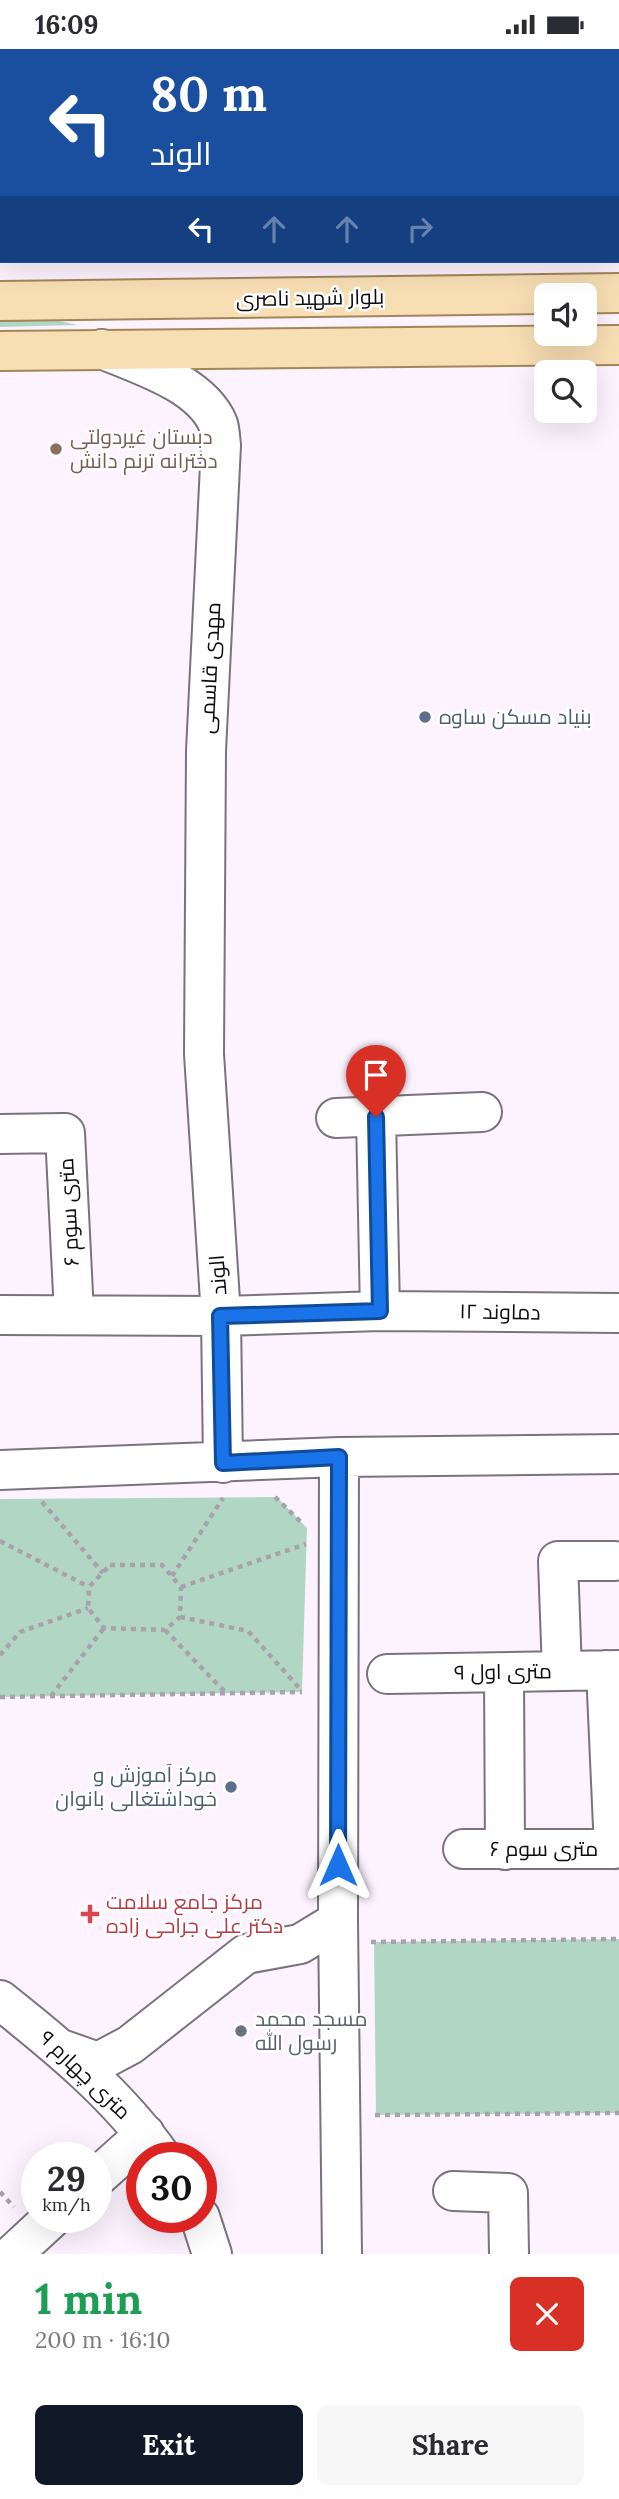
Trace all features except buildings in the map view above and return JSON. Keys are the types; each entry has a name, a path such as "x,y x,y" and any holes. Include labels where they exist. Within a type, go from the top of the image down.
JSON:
{"main road":[{"name":"بلوار شهید ناصری","path":"0,301 619,293"},
{"path":"0,351 619,345"}],"street":[{"name":"مهدی قاسمی","path":"102,349 172,378 207,406 218,425 221,445 206,751 204,1054"},
{"name":"الوند","path":"204,1054 220,1316 217,1480"},
{"path":"337,1118 482,1112"},
{"path":"376,1117 380,1311"},
{"name":"۶ متری سوم","path":"0,1134 65,1133 74,1314"},
{"name":"دماوند ۱۲","path":"0,1315 220,1316 380,1311 619,1313"},
{"path":"0,1470 217,1480 339,1457 619,1454"},
{"path":"339,1457 338,1931 342,2254"},
{"path":"562,1671 558,1561 615,1561"},
{"name":"۶ متری سوم","path":"463,1849 614,1849 612,1670"},
{"name":"۹ متری اول","path":"387,1674 612,1670"},
{"path":"504,1673 505,1850"},
{"path":"61,2049 98,2062 130,2045 246,1954 300,1944 338,1931"},
{"name":"۹ متری چهارم","path":"0,2000 61,2049 149,2142"},
{"path":"453,2191 508,2193 509,2254"},
{"path":"13,2254 36,2233"},
{"path":"205,2233 212,2254"}],"path":[{"path":"172,1576 223,1497 217,1480"},
{"path":"264,1497 277,1497 307,1528"},
{"path":"52,1499 39,1499 103,1573"},
{"path":"306,1557 307,1536"},
{"path":"0,1541 89,1587"},
{"path":"181,1587 306,1544"},
{"path":"180,1618 181,1587 162,1565 110,1565 89,1587 88,1608 104,1628 165,1630 180,1618 248,1631 302,1692"},
{"path":"0,1655 20,1632 88,1608"},
{"path":"51,1696 104,1628"},
{"path":"165,1630 226,1693"},
{"path":"302,1683 302,1692"},
{"path":"0,1697 302,1692"},
{"path":"338,1931 619,1939"},
{"path":"340,2116 619,2113"}],"green space":[{"path":"0,312 17,312 78,325 0,327"},
{"path":"277,1497 307,1528 302,1692 0,1697 0,1499"},
{"path":"619,1939 619,2113 376,2115 374,1942"}],"place":[{"name":"دبستان غیردولتی دخترانه ترنم دانش","path":"56,449"},
{"name":"بنیاد مسکن ساوه","path":"425,717"},
{"name":"مرکز آموزش و خوداشتغالی بانوان","path":"231,1787"},
{"name":"مرکز جامع سلامت دکتر علی جراحی زاده","path":"90,1914"},
{"name":"مسجد محمد رسول الله","path":"241,2031"}],"route":[{"path":"338,1865 339,1457 223,1463 220,1316 380,1311 376,1117"}]}
